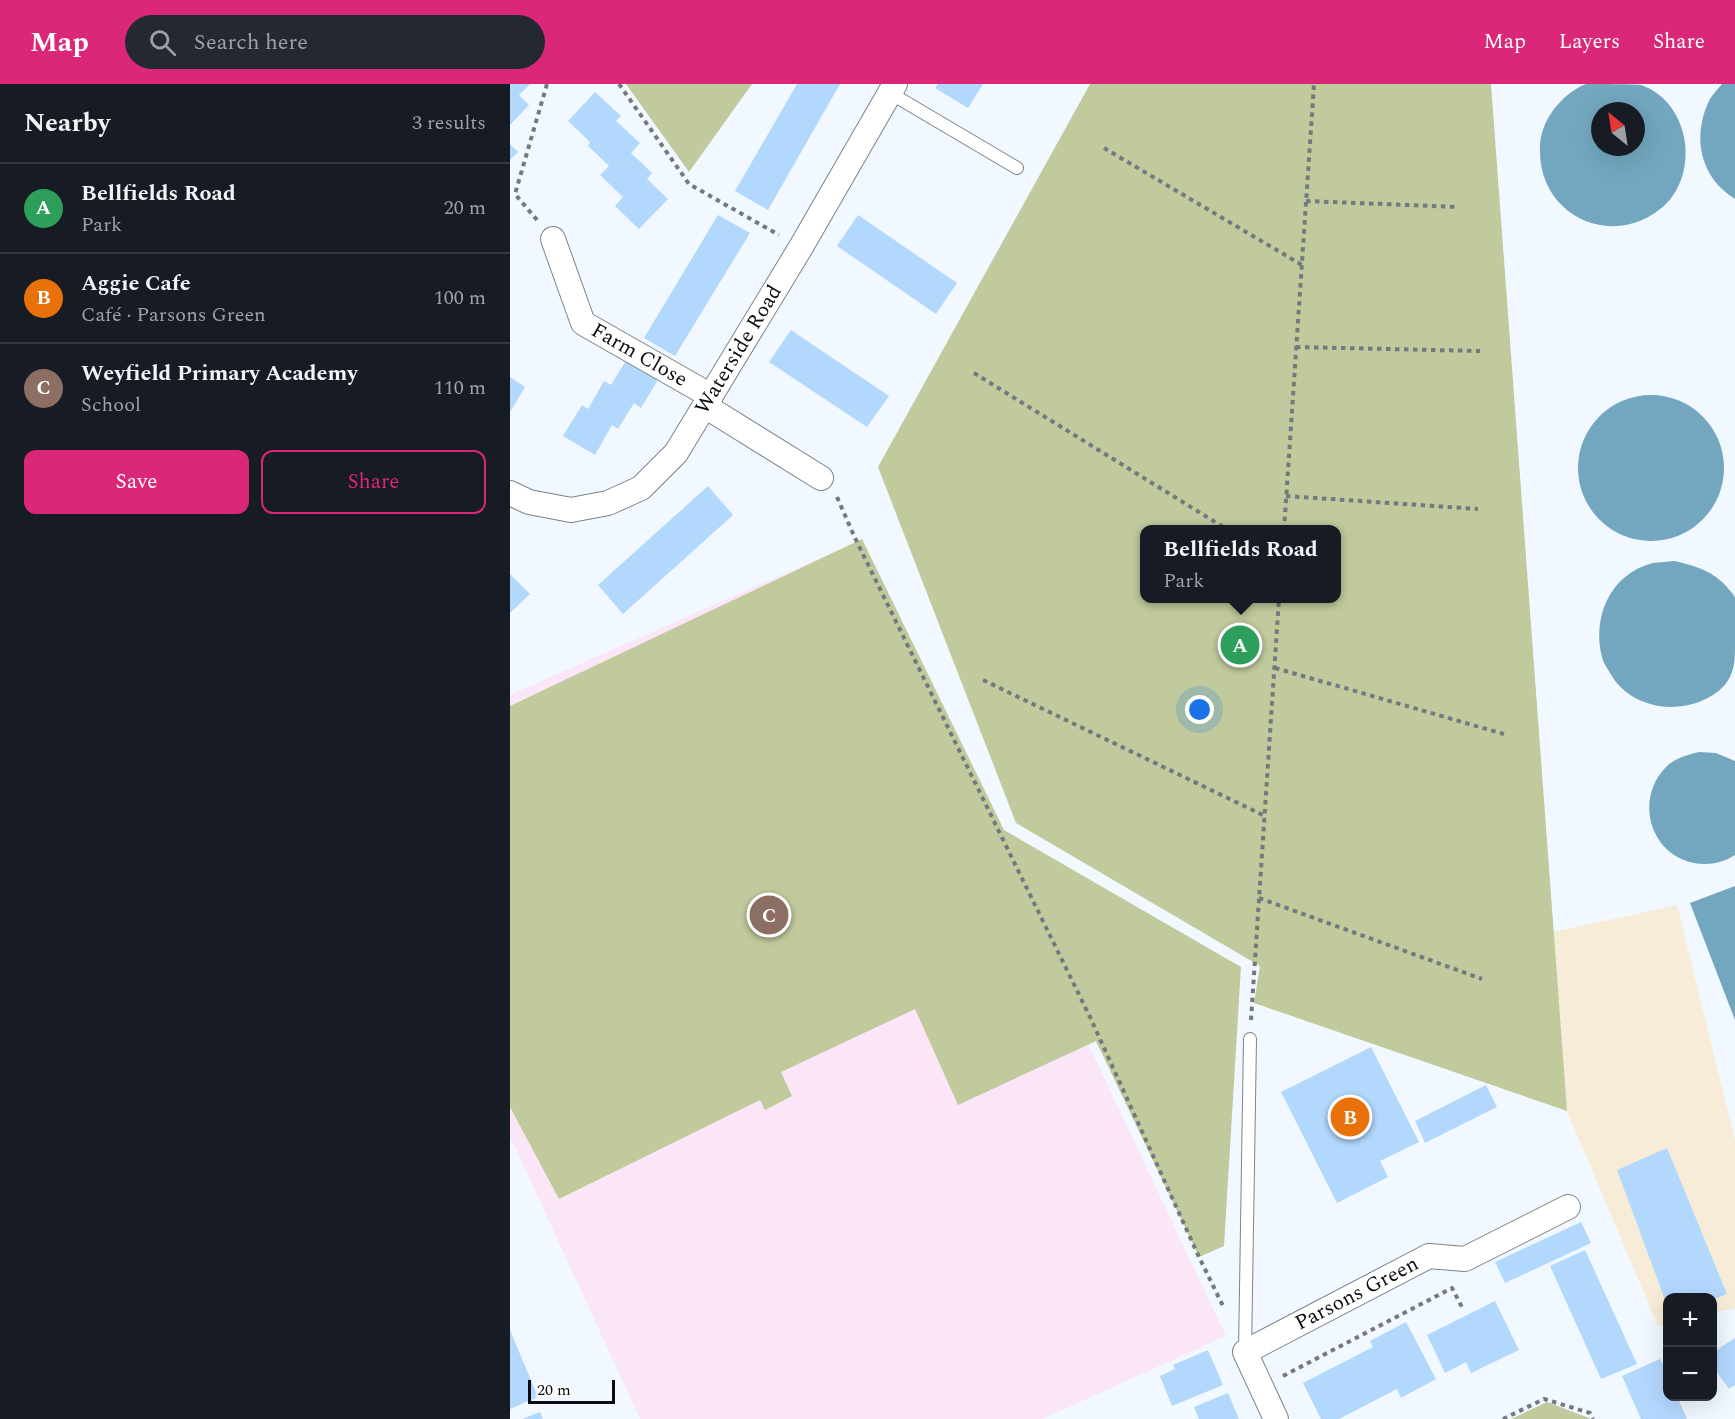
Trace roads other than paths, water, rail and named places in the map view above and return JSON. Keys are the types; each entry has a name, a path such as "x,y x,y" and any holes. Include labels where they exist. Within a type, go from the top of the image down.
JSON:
{"street":[{"name":"Waterside Road","path":"510,493 529,502 571,510 608,503 641,488 676,453 801,247 892,89"},
{"name":"Farm Close","path":"553,239 583,323 708,401 821,478"},
{"name":"Parsons Green","path":"1245,1352 1429,1256 1465,1259 1568,1207"},
{"path":"1245,1352 1276,1419"}],"lane":[{"path":"892,89 1017,168"},
{"path":"1245,1352 1250,1039"}],"water":[{"path":"1586,84 1641,85 1657,93 1670,105 1679,120 1686,155 1677,189 1667,203 1648,217 1627,225 1606,226 1586,221 1568,210 1553,195 1543,175 1540,145 1545,124 1554,109 1568,94"},
{"path":"1722,84 1735,84 1735,199 1723,190 1707,169 1701,144 1703,117 1712,95"},
{"path":"1651,395 1679,401 1703,416 1718,440 1724,468 1718,496 1703,520 1679,535 1651,541 1623,535 1599,520 1584,496 1578,468 1584,440 1599,416 1623,401"},
{"path":"1675,561 1710,573 1722,581 1734,595 1735,650 1732,671 1724,686 1711,696 1696,703 1663,706 1647,703 1620,686 1603,659 1600,627 1602,613 1608,599 1625,577 1653,563"},
{"path":"1699,752 1716,753 1735,761 1735,855 1717,863 1687,861 1672,854 1661,843 1653,829 1650,814 1650,797 1666,767 1677,759"},
{"path":"1735,886 1735,1020 1690,903"}],"place":[{"name":"Bellfields Road","path":"1240,645"},
{"name":"Weyfield Primary Academy","path":"769,915"},
{"name":"Aggie Cafe","path":"1350,1117"}]}
